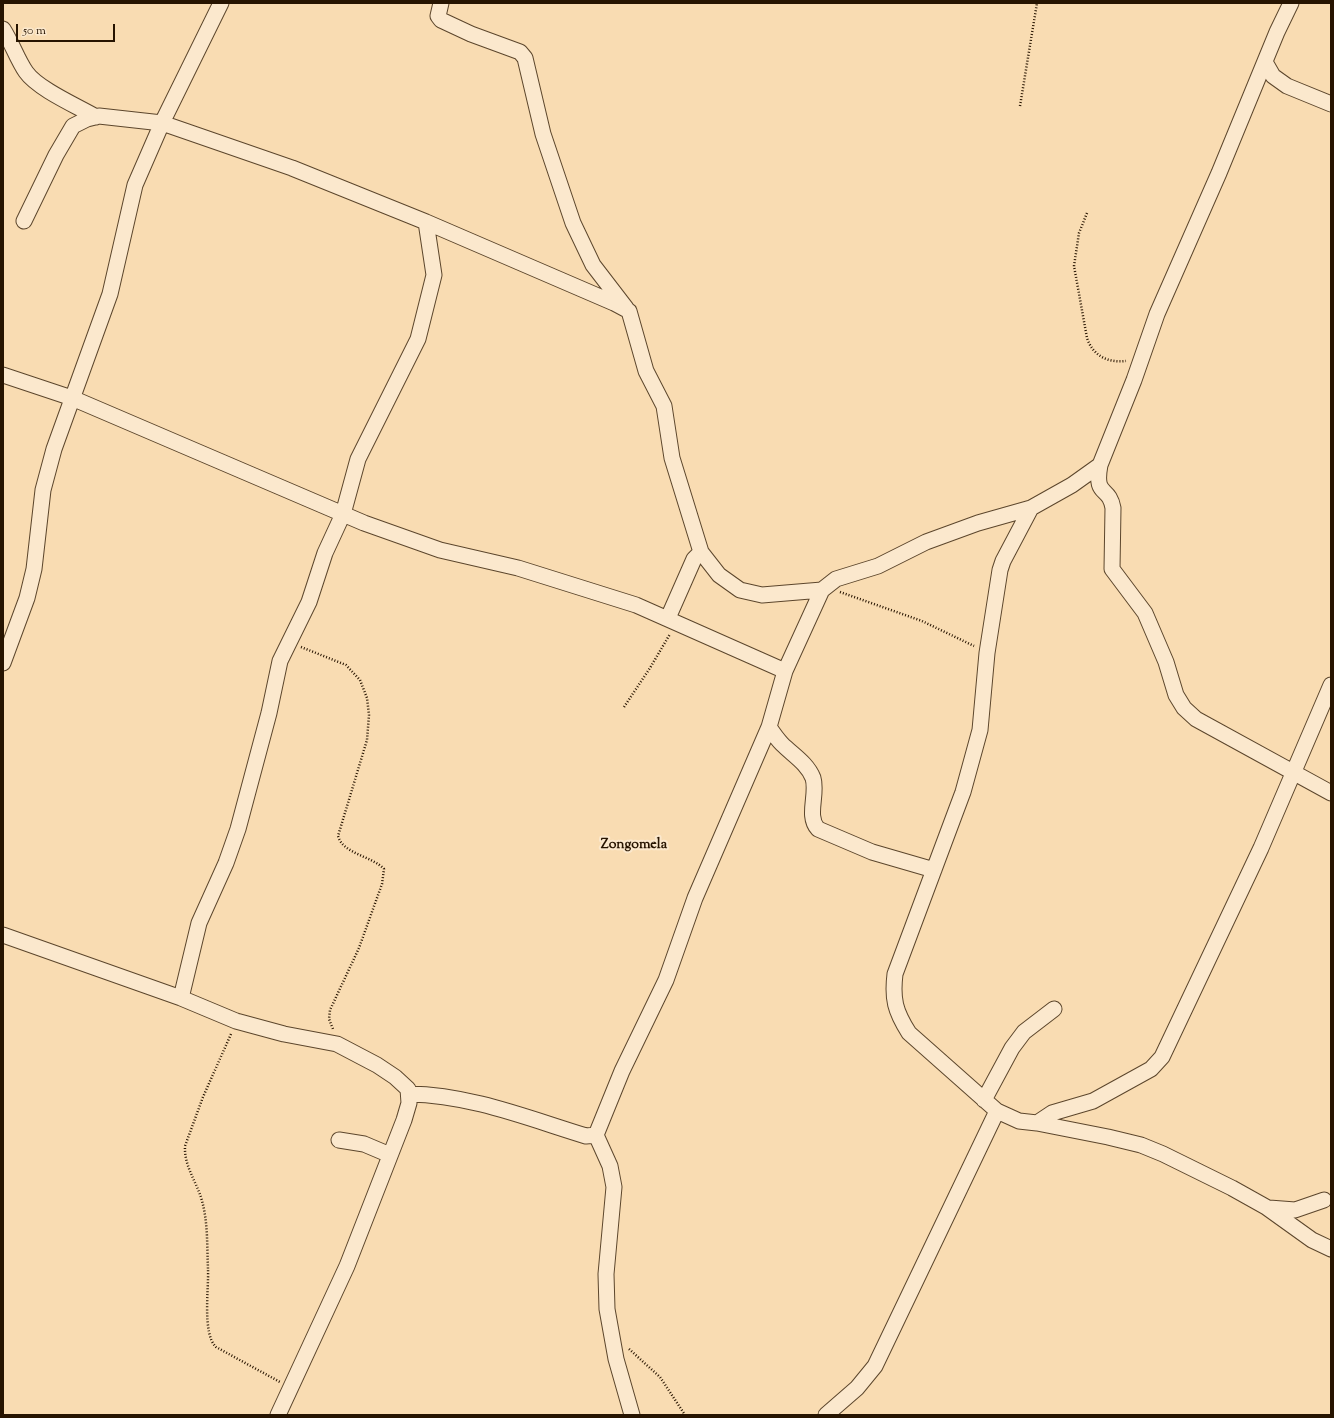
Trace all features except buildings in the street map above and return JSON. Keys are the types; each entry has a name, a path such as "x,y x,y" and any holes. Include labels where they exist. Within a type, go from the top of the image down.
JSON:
{"street":[{"path":"3,663 26,598 34,569 43,490 54,449 110,294 135,185 162,123 220,3"},
{"path":"441,3 438,16 445,23 520,52 525,58 539,121 573,223 594,265 629,312 646,371 664,406 672,458 701,552 719,575 740,590 762,595 825,588"},
{"path":"1291,3 1219,173 1160,306 1100,465 1098,484 1102,491 1111,498 1113,508 1112,569 1145,613 1180,704 1196,719 1331,793"},
{"path":"3,29 13,44 27,73 39,84 96,117"},
{"path":"1265,62 1273,76 1287,86 1331,104"},
{"path":"24,221 69,131 81,121 96,117 162,123 292,168 426,222 614,303 629,312"},
{"path":"181,998 199,924 226,863 238,829 270,713 279,664 309,602 325,553 343,514 358,459 411,356 426,313 434,275 426,222"},
{"path":"3,375 72,398 364,523 440,550 518,568 636,605 785,670"},
{"path":"632,1415 616,1359 607,1309 606,1274 615,1191 610,1166 596,1134 622,1070 666,980 695,898 769,727 785,670 825,588 839,578 878,566 926,542 978,523 1031,508 1072,485 1100,465"},
{"path":"1031,508 1002,565 987,653 980,730 963,792 895,974 893,991 894,1003 899,1017 909,1033 997,1112 1019,1121 1037,1123 1141,1145 1207,1175 1266,1207 1312,1240 1331,1249"},
{"path":"672,620 694,559 701,552"},
{"path":"1037,1123 1052,1113 1094,1101 1151,1069 1162,1057 1248,876 1331,685"},
{"path":"769,727 781,744 803,762 812,777 815,791 813,818 818,829 872,852 934,870"},
{"path":"3,935 181,998 236,1021 284,1034 337,1044 377,1065 395,1077 408,1090 409,1103 404,1120 348,1266 278,1415"},
{"path":"984,1100 1012,1048 1024,1032 1054,1008"},
{"path":"409,1094 433,1094 503,1109 586,1136 596,1134"},
{"path":"826,1415 857,1388 875,1366 997,1112"},
{"path":"339,1140 364,1144 390,1155"},
{"path":"1266,1207 1295,1210 1324,1200"}],"path":[{"path":"1020,106 1037,3"},
{"path":"1087,213 1079,233 1074,266 1090,347 1098,356 1117,361 1125,361 1142,356"},
{"path":"825,588 928,623 987,653"},
{"path":"624,707 650,668 672,620"},
{"path":"289,642 346,665 360,680 367,698 369,715 367,740 338,836 339,841 349,849 384,869 384,875 359,948 330,1010 329,1019 331,1026 346,1048"},
{"path":"236,1021 202,1097 185,1146 185,1154 190,1173 203,1202 209,1288 208,1330 210,1339 216,1347 265,1372 290,1389"},
{"path":"612,1335 660,1377 685,1415"}],"district":[{"name":"Zongomela","path":"634,846"}]}
